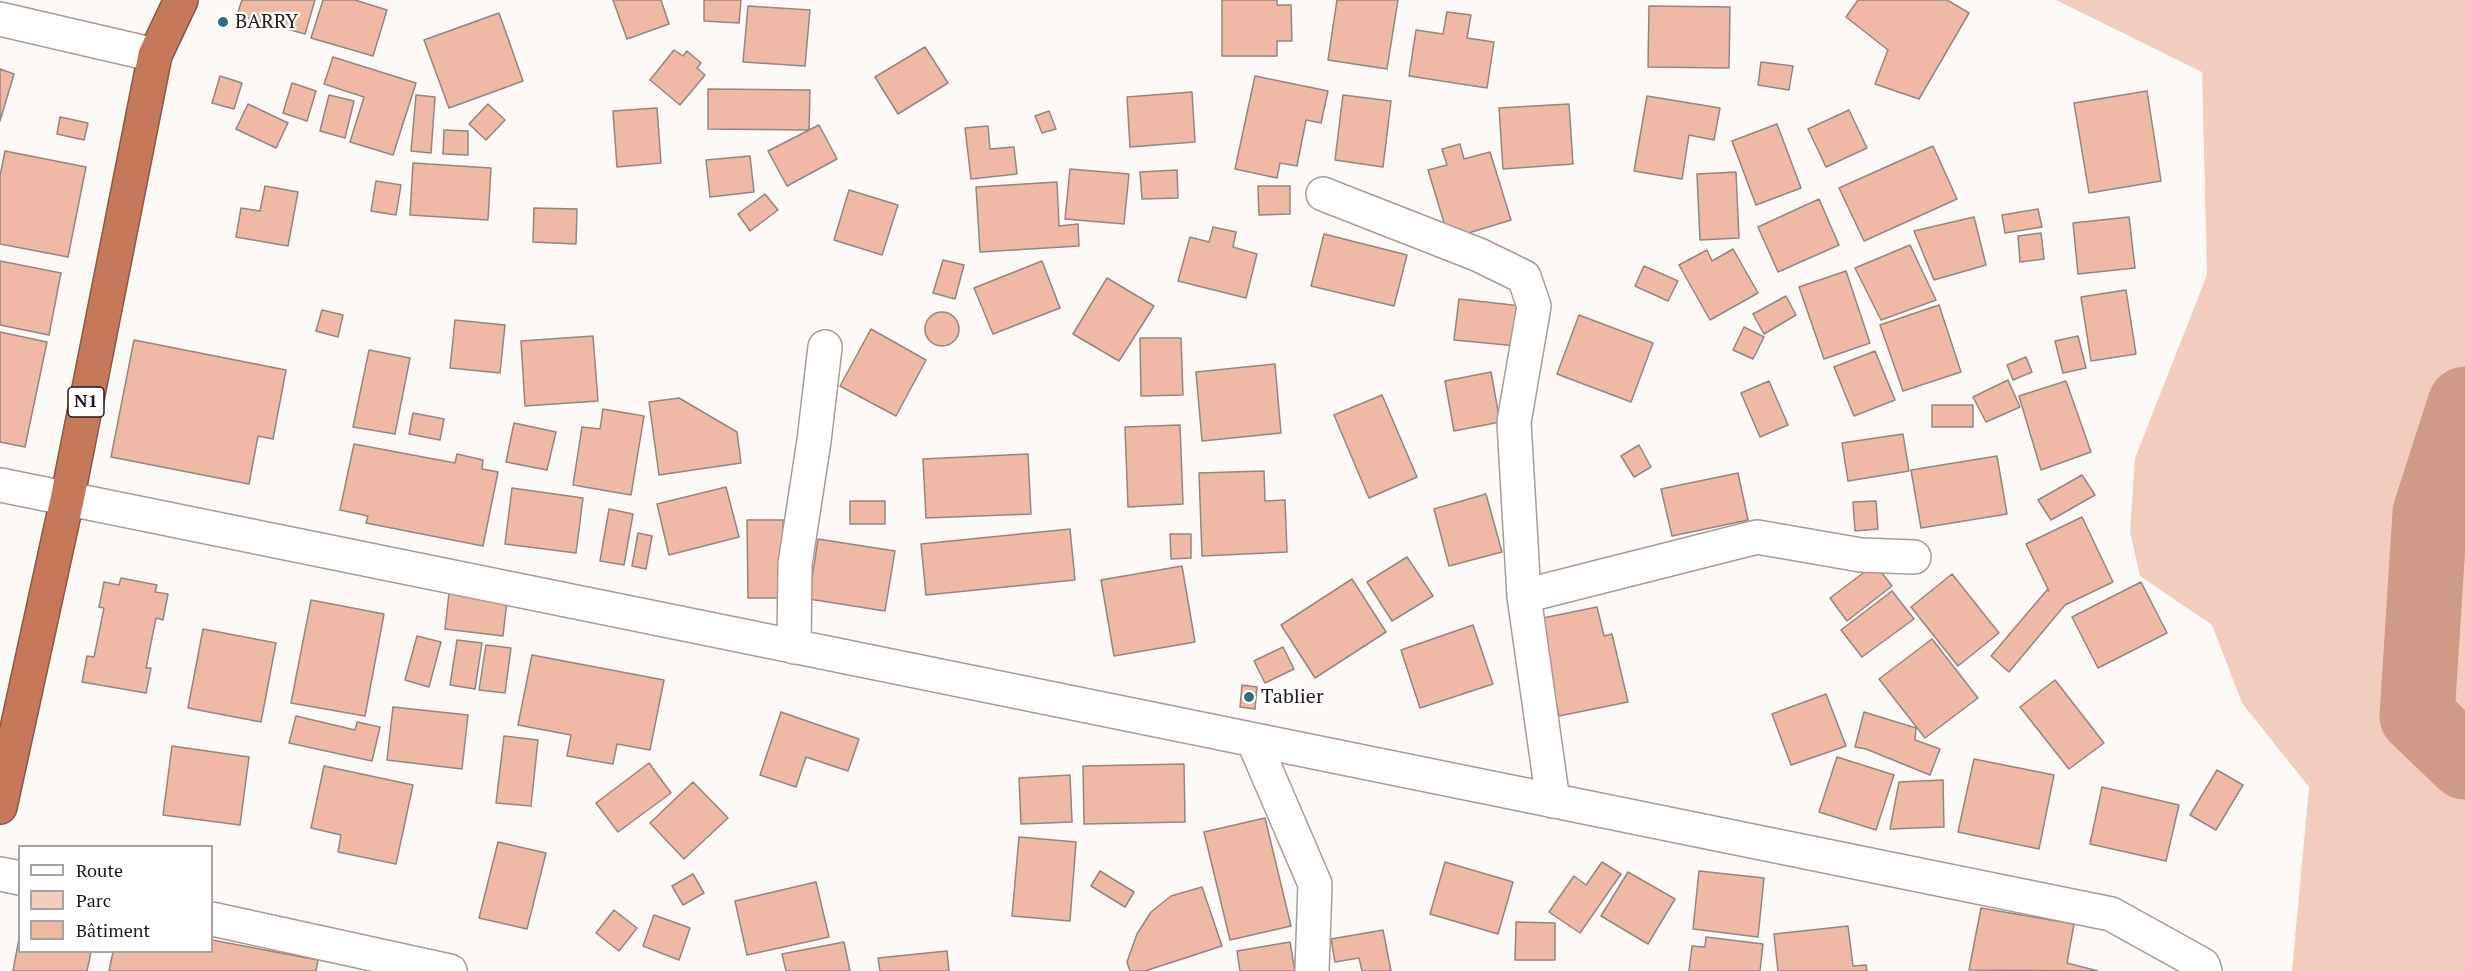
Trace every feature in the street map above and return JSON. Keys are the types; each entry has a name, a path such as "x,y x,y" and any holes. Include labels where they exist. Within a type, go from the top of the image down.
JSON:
{"highway":[{"name":"N1","path":"0,807 67,500 154,55 180,0"}],"street":[{"path":"0,19 154,55"},
{"path":"1323,194 1479,255 1524,277 1534,306 1514,422 1524,596 1553,801"},
{"path":"794,647 795,564 825,347"},
{"path":"0,485 2110,914 2203,964 2205,971"},
{"path":"1524,596 1757,537 1861,555 1914,557"},
{"path":"1253,740 1314,884 1312,971"},
{"path":"0,874 18,878"},
{"path":"213,920 450,971"}],"green space":[{"path":"2056,0 2465,0 2465,971 2292,971 2309,787 2242,703 2212,625 2140,576 2130,532 2135,458 2207,275 2202,72"}],"building":[{"path":"242,0 315,0 305,34 237,15"},
{"path":"323,0 355,0 387,10 373,56 311,38"},
{"path":"613,0 661,0 669,24 627,39"},
{"path":"704,0 741,0 739,23 704,21"},
{"path":"1222,0 1277,0 1277,5 1291,5 1292,41 1277,41 1277,56 1222,56"},
{"path":"1337,0 1398,0 1387,69 1328,60"},
{"path":"1858,0 1947,0 1969,13 1919,99 1875,84 1888,50 1846,17"},
{"path":"748,6 810,10 805,66 743,62"},
{"path":"1649,6 1730,7 1729,68 1648,67"},
{"path":"1447,12 1471,15 1467,38 1494,42 1487,88 1409,76 1416,30 1443,34"},
{"path":"499,13 523,81 449,108 424,40"},
{"path":"925,47 948,83 898,114 875,77"},
{"path":"674,50 683,56 687,51 701,63 697,68 705,75 680,105 650,80"},
{"path":"333,57 416,83 393,155 350,142 364,97 324,84"},
{"path":"1761,62 1793,66 1789,90 1758,85"},
{"path":"0,69 14,74 0,121"},
{"path":"220,76 242,83 234,109 212,103"},
{"path":"1255,76 1328,91 1321,123 1306,120 1297,166 1280,163 1277,178 1235,169"},
{"path":"292,83 316,91 307,121 283,113"},
{"path":"708,89 810,90 809,130 708,129"},
{"path":"2147,91 2161,181 2089,193 2074,103"},
{"path":"1192,92 1195,142 1130,147 1127,97"},
{"path":"329,95 354,101 345,138 320,131"},
{"path":"416,95 435,97 431,153 411,151"},
{"path":"1343,95 1391,101 1383,167 1335,160"},
{"path":"1647,96 1720,108 1714,140 1689,135 1682,179 1634,171"},
{"path":"248,104 288,123 276,148 236,129"},
{"path":"488,104 505,120 486,140 469,124"},
{"path":"1569,104 1573,164 1503,169 1499,108"},
{"path":"657,108 661,163 617,167 613,111"},
{"path":"1849,110 1867,148 1826,167 1808,129"},
{"path":"1049,111 1056,129 1042,133 1035,116"},
{"path":"60,117 88,123 84,140 57,134"},
{"path":"1777,124 1801,188 1756,205 1732,141"},
{"path":"819,125 837,159 787,186 768,151"},
{"path":"988,126 990,149 1014,147 1017,174 971,179 965,128"},
{"path":"444,130 468,131 468,155 443,154"},
{"path":"1460,144 1464,159 1490,152 1511,220 1449,239 1428,170 1447,165 1442,149"},
{"path":"1933,146 1957,199 1864,241 1839,188"},
{"path":"5,151 86,167 68,257 0,244 0,176"},
{"path":"750,156 754,192 710,197 706,160"},
{"path":"413,163 491,168 488,220 410,215"},
{"path":"1070,169 1129,174 1124,224 1065,219"},
{"path":"1177,170 1178,198 1142,199 1140,172"},
{"path":"1736,172 1739,238 1700,240 1697,174"},
{"path":"376,181 401,185 396,215 371,211"},
{"path":"1057,182 1059,226 1078,224 1079,246 980,252 976,187"},
{"path":"265,186 298,192 288,246 236,237 241,208 260,211"},
{"path":"1258,186 1290,186 1290,214 1259,215"},
{"path":"849,190 898,205 882,255 834,240"},
{"path":"765,194 778,210 750,231 738,214"},
{"path":"1819,199 1839,245 1778,272 1758,227"},
{"path":"534,208 577,209 576,244 533,242"},
{"path":"2038,209 2042,227 2005,233 2002,215"},
{"path":"1974,217 1986,265 1934,280 1914,231"},
{"path":"2129,217 2135,268 2078,274 2073,223"},
{"path":"1213,227 1236,232 1233,247 1257,254 1246,298 1178,281 1190,237 1209,242"},
{"path":"2041,233 2044,259 2020,262 2018,236"},
{"path":"1324,234 1407,255 1394,306 1311,286"},
{"path":"1910,245 1936,300 1881,320 1855,268"},
{"path":"1733,249 1758,293 1710,320 1679,265 1707,250 1712,261"},
{"path":"943,260 964,265 955,299 933,293"},
{"path":"0,261 61,273 49,335 0,325"},
{"path":"1042,261 1060,308 993,334 974,288"},
{"path":"1644,266 1678,281 1668,301 1635,286"},
{"path":"1846,271 1870,343 1824,359 1799,287"},
{"path":"1107,278 1154,306 1119,361 1073,334"},
{"path":"2126,290 2136,354 2091,361 2081,297"},
{"path":"1786,296 1796,315 1764,334 1753,314"},
{"path":"1459,299 1521,306 1517,346 1454,340"},
{"path":"1939,305 1961,372 1903,391 1880,325"},
{"path":"322,310 343,315 338,337 316,331"},
{"path":"942,312 954,317 959,329 954,341 942,346 930,341 925,329 930,317"},
{"path":"1579,315 1653,343 1631,402 1557,374"},
{"path":"455,320 505,325 500,373 450,368"},
{"path":"1744,327 1764,337 1753,359 1733,350"},
{"path":"871,329 926,360 896,416 840,386"},
{"path":"0,332 47,342 25,447 0,442"},
{"path":"593,336 598,401 525,406 521,341"},
{"path":"2078,336 2086,368 2063,373 2055,341"},
{"path":"1140,338 1181,338 1183,395 1141,396"},
{"path":"134,340 286,370 273,439 258,436 249,484 111,457"},
{"path":"369,350 410,358 395,434 353,427"},
{"path":"1875,351 1895,400 1854,416 1834,367"},
{"path":"2026,357 2032,372 2013,380 2007,365"},
{"path":"1275,364 1281,433 1202,441 1196,372"},
{"path":"1491,372 1500,422 1454,431 1445,381"},
{"path":"2008,380 2020,407 1986,422 1973,397"},
{"path":"1769,381 1788,425 1760,437 1741,393"},
{"path":"2066,381 2091,452 2041,470 2019,396"},
{"path":"1382,395 1417,477 1369,498 1334,415"},
{"path":"679,398 737,432 741,463 659,475 649,402"},
{"path":"1932,405 1973,405 1973,427 1932,427"},
{"path":"603,409 644,416 631,495 573,485 582,427 600,429"},
{"path":"413,413 444,419 440,440 409,434"},
{"path":"514,423 556,432 547,470 506,462"},
{"path":"1180,425 1183,504 1128,507 1125,427"},
{"path":"1903,434 1909,471 1848,481 1842,443"},
{"path":"354,444 455,463 457,454 483,460 482,469 498,472 483,546 366,523 368,516 340,510"},
{"path":"1639,445 1651,467 1634,477 1621,456"},
{"path":"1028,454 1031,514 926,518 923,459"},
{"path":"1997,456 2007,514 1921,528 1911,470"},
{"path":"1264,471 1265,501 1285,500 1287,552 1202,556 1199,473"},
{"path":"1738,473 1748,520 1672,536 1661,489"},
{"path":"2082,475 2095,495 2051,520 2038,500"},
{"path":"726,487 739,537 669,555 657,504"},
{"path":"512,488 583,498 576,553 505,544"},
{"path":"1486,494 1502,552 1449,566 1434,509"},
{"path":"850,501 885,501 885,524 850,524"},
{"path":"1876,501 1878,529 1855,531 1853,502"},
{"path":"609,509 633,514 624,565 600,561"},
{"path":"2082,517 2113,582 2065,605 2009,672 1991,656 2047,590 2049,591 2026,544"},
{"path":"747,520 783,520 783,598 748,598"},
{"path":"1070,529 1075,580 926,595 921,544"},
{"path":"638,533 652,536 646,569 632,566"},
{"path":"1170,534 1191,534 1191,558 1171,559"},
{"path":"818,539 895,551 885,611 809,599"},
{"path":"1407,557 1433,596 1392,621 1367,582"},
{"path":"1875,564 1892,586 1847,621 1830,598"},
{"path":"1182,566 1195,642 1114,656 1101,580"},
{"path":"1952,574 1999,633 1958,666 1911,607"},
{"path":"121,578 157,585 155,592 168,594 163,620 156,618 146,668 151,668 146,693 82,682 87,656 94,657 104,608 99,607 104,582 119,585"},
{"path":"1352,579 1386,632 1315,678 1281,625"},
{"path":"2141,582 2167,633 2098,668 2072,617"},
{"path":"1892,591 1914,619 1862,657 1841,630"},
{"path":"449,593 507,600 503,636 445,629"},
{"path":"311,600 384,614 365,716 291,703"},
{"path":"1597,607 1604,636 1612,634 1628,702 1559,716 1538,619"},
{"path":"1473,625 1493,684 1420,708 1401,650"},
{"path":"203,629 276,643 261,722 188,708"},
{"path":"417,636 441,642 429,687 405,680"},
{"path":"1932,639 1978,698 1925,738 1879,679"},
{"path":"457,640 482,643 475,689 450,685"},
{"path":"486,645 511,648 505,693 479,690"},
{"path":"1283,647 1294,669 1265,683 1254,661"},
{"path":"532,655 664,680 650,750 617,744 613,764 567,756 571,735 518,725"},
{"path":"2055,680 2104,743 2069,769 2020,707"},
{"path":"1242,685 1257,687 1255,709 1240,707"},
{"path":"1826,694 1846,746 1791,765 1772,714"},
{"path":"393,707 468,715 462,769 387,760"},
{"path":"781,712 859,739 848,771 806,757 796,787 760,775"},
{"path":"1864,712 1916,728 1915,740 1940,749 1930,775 1866,749 1855,747"},
{"path":"296,716 355,730 357,722 380,727 372,761 289,743"},
{"path":"504,736 538,740 531,806 496,803"},
{"path":"172,746 249,757 240,825 163,815"},
{"path":"1837,757 1894,775 1876,830 1819,812"},
{"path":"1974,759 2054,775 2039,849 1958,832"},
{"path":"649,763 671,793 618,832 596,803"},
{"path":"1184,764 1185,822 1084,824 1083,766"},
{"path":"324,766 413,785 396,864 338,852 341,835 311,828"},
{"path":"2217,770 2243,785 2216,830 2190,815"},
{"path":"1070,775 1072,822 1021,824 1019,778"},
{"path":"1943,780 1944,827 1890,829 1899,782"},
{"path":"693,782 728,818 684,859 650,823"},
{"path":"2102,787 2179,805 2166,861 2090,844"},
{"path":"1265,818 1291,926 1230,940 1204,832"},
{"path":"1019,837 1076,842 1070,921 1012,916"},
{"path":"498,842 546,853 527,929 479,918"},
{"path":"1445,862 1513,882 1498,934 1430,914"},
{"path":"1602,862 1621,874 1580,933 1549,912 1574,876 1586,885"},
{"path":"1100,871 1134,892 1125,907 1091,886"},
{"path":"1699,871 1764,878 1758,937 1693,929"},
{"path":"1628,872 1675,899 1648,944 1601,916"},
{"path":"693,874 704,893 683,905 672,886"},
{"path":"816,882 829,937 747,955 735,901"},
{"path":"1202,887 1222,946 1145,971 1130,971 1127,962 1137,934 1151,912 1171,896"},
{"path":"1981,908 2074,924 2067,963 2098,971 1969,970"},
{"path":"614,910 637,928 619,951 596,933"},
{"path":"654,915 690,928 679,960 643,946"},
{"path":"1516,922 1555,923 1555,960 1515,960"},
{"path":"1848,926 1853,966 1866,965 1867,971 1778,971 1774,934"},
{"path":"1383,930 1391,971 1362,971 1359,958 1335,962 1331,939"},
{"path":"1706,937 1763,944 1760,971 1689,971 1692,946 1705,947"},
{"path":"213,940 318,960 316,971 109,971 113,953 213,953"},
{"path":"844,942 850,971 786,971 782,954"},
{"path":"1290,942 1295,971 1240,971 1237,951"},
{"path":"18,944 18,953 91,953 87,971 13,971"},
{"path":"947,951 949,971 880,971 878,958"}],"waterway":[{"path":"2465,404 2430,513 2417,716 2465,762"}],"place":[{"name":"BARRY","path":"223,22"},
{"name":"Tablier","path":"1249,697"}]}
